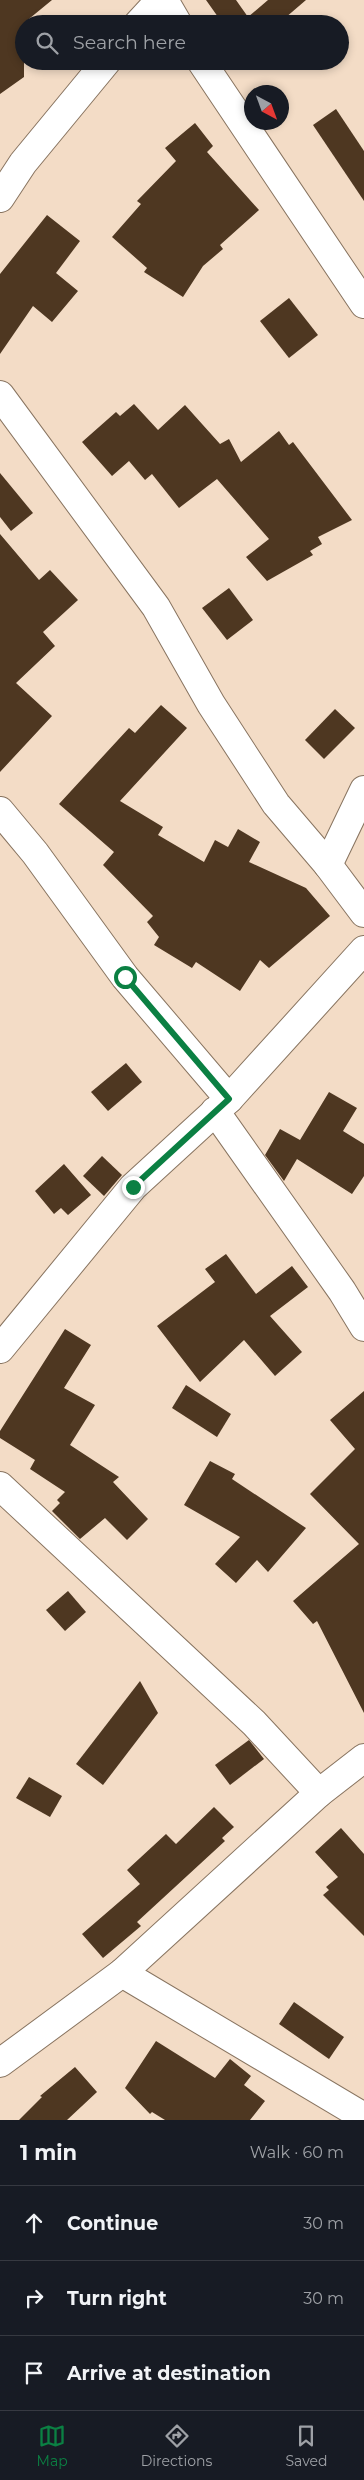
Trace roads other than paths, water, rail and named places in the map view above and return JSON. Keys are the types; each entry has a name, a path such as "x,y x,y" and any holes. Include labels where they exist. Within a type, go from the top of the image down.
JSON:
{"street":[{"path":"146,15 160,0"},
{"path":"164,0 173,15"},
{"path":"0,198 24,163 100,70"},
{"path":"207,70 364,304"},
{"path":"0,395 156,607 211,704 276,804 328,865 364,913"},
{"path":"328,865 364,790"},
{"path":"0,811 35,853 125,977 222,1105 364,1327"},
{"path":"0,845 35,853"},
{"path":"0,1349 133,1187 222,1105 364,950"},
{"path":"0,1486 247,1716 319,1793"},
{"path":"0,2062 122,1973 319,1793 364,1758"},
{"path":"122,1973 364,2118"}]}
